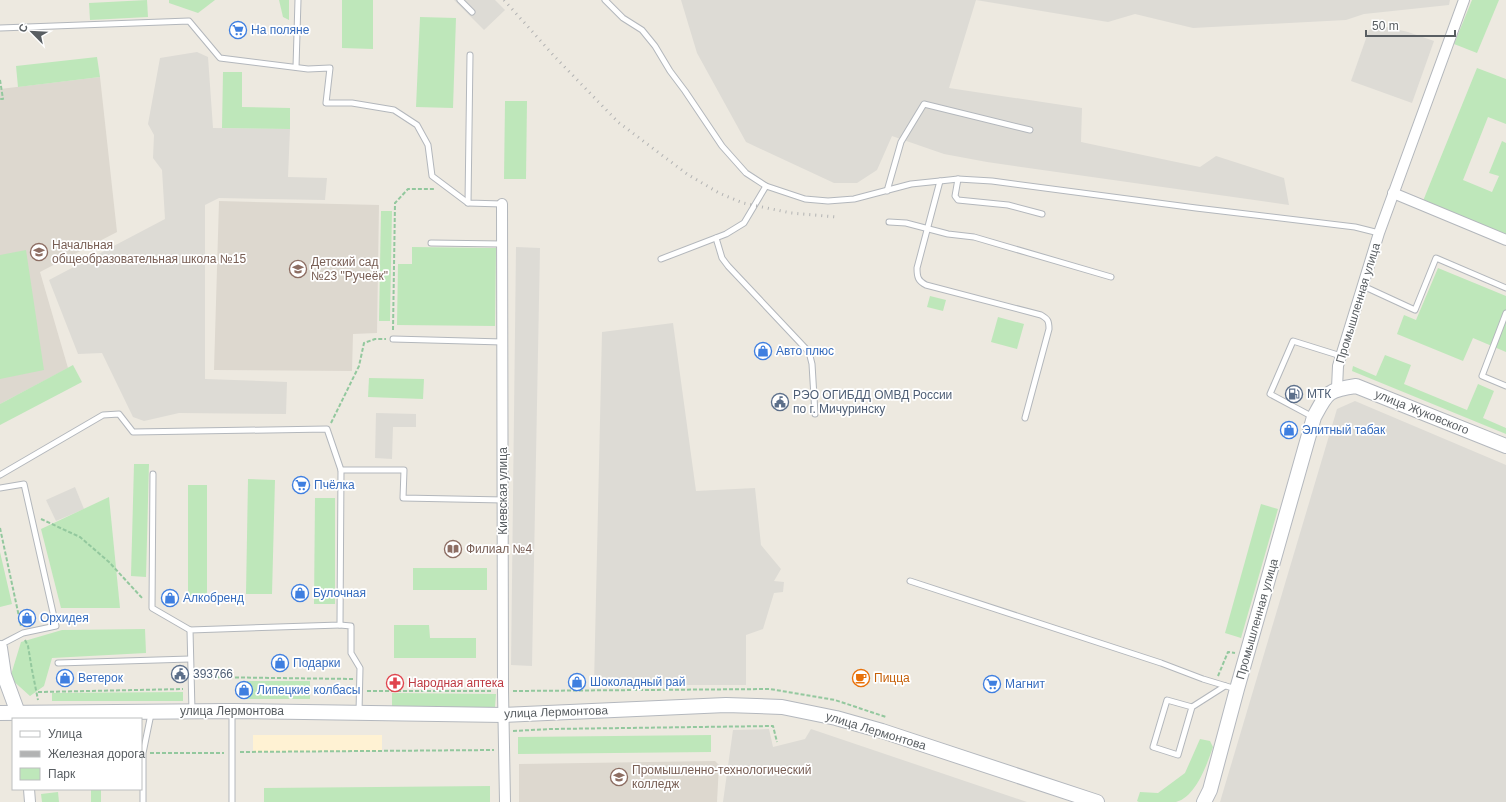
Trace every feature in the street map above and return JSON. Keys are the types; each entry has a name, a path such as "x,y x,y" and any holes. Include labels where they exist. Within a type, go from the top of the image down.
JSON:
{"street":[{"name":"Промышленная улица","path":"1207,796 1231,688 1247,654 1314,417 1325,396 1337,388 1338,366 1379,233 1464,0"},
{"path":"1393,194 1506,240"},
{"name":"Киевская улица","path":"502,204 504,500 503,691 505,732 505,802"},
{"name":"улица Жуковского","path":"1337,388 1356,386 1506,446"},
{"path":"0,646 4,675 19,716"},
{"name":"улица Лермонтова","path":"0,712 19,716 37,713 152,711 359,712 504,715 726,705 782,707 836,718 882,731 1097,802"},
{"path":"29,790 30,802"}],"lane":[{"path":"296,67 298,0"},
{"path":"460,0 472,12"},
{"path":"605,0 623,18 642,30 655,46 670,71 722,146 746,173 766,186 805,199 828,201 854,199 911,184 958,179 992,181 1196,208 1355,226 1379,233"},
{"path":"0,28 189,21 220,58 308,69 330,68 326,102 352,103 394,110 417,126 428,145 432,176 468,203 502,204"},
{"path":"468,203 470,55"},
{"path":"887,191 901,142 924,104 1030,130"},
{"path":"958,179 954,196 958,200 1008,206 1042,214"},
{"path":"940,181 917,268 917,277 920,282 926,285 1041,315 1049,322 1049,329 1025,418"},
{"path":"660,259 726,234 744,223 766,186"},
{"path":"889,222 906,223 948,234 974,237 1111,277"},
{"path":"716,238 722,258 728,266 809,352 812,364 815,414"},
{"path":"431,243 502,244"},
{"path":"1363,286 1415,310 1436,258 1506,288"},
{"path":"1506,313 1482,376 1506,386"},
{"path":"393,339 503,342"},
{"path":"1314,417 1270,394 1293,341 1341,356"},
{"path":"0,475 103,415 119,414 133,432 327,429 340,470 340,625"},
{"path":"340,470 404,470 403,498 504,500"},
{"path":"153,474 152,608 190,630 340,625 351,626 351,653 360,668 359,712"},
{"path":"0,488 24,484 56,626 23,633 0,646"},
{"path":"910,581 1161,663 1231,688"},
{"path":"190,630 190,689 192,711"},
{"path":"58,663 190,660"},
{"path":"1192,707 1178,755 1153,747 1167,700 1192,707 1231,688"},
{"path":"144,802 143,753 152,711"},
{"path":"232,711 232,802"}],"path":[{"path":"0,80 3,99 0,100"},
{"path":"327,429 359,366 364,343 375,339 393,339 396,203 408,188 449,190"},
{"path":"31,514 80,537 109,562 152,608"},
{"path":"0,528 39,697 37,713"},
{"path":"1215,683 1228,652 1247,654"},
{"path":"190,677 360,679"},
{"path":"37,692 190,689"},
{"path":"359,691 770,689 835,700 886,717"},
{"path":"505,732 558,729 773,726 777,742"},
{"path":"238,752 505,750"},
{"path":"143,753 230,752"}],"shaded area":[{"path":"454,0 495,0 505,10 484,30"},
{"path":"681,0 976,0 949,88 1082,108 1081,142 1200,167 1216,156 1284,178 1289,205 987,162 944,154 892,136 877,170 857,183 834,183 746,142 697,53"},
{"path":"976,0 1450,0 1449,5 1364,14 1346,20 1193,28 1135,14 1108,22"},
{"path":"1382,26 1408,32 1434,41 1412,103 1351,81 1369,30"},
{"path":"197,52 208,57 213,128 290,129 288,177 327,178 325,200 219,198 205,205 205,379 287,382 286,414 179,413 144,421 133,417 102,353 78,354 49,280 165,219 162,170 153,158 154,135 148,124 160,58"},
{"name":"Начальная общеобразовательная школа №15","path":"100,77 117,232 40,272 68,368 0,404 0,89"},
{"name":"Детский сад №23 \"Ручеёк\"","path":"219,201 379,205 377,333 353,334 352,371 214,370"},
{"path":"516,247 540,248 532,666 511,665"},
{"path":"673,323 696,491 755,488 761,545 781,569 774,581 784,582 783,592 774,593 763,629 746,635 746,685 594,685 602,332"},
{"path":"1355,401 1506,465 1506,802 1220,802 1337,409"},
{"path":"376,413 416,414 416,427 393,427 392,459 375,458"},
{"path":"75,487 84,509 56,521 46,500"},
{"path":"769,729 773,747 805,739 811,729 1027,802 723,802 733,730"},
{"path":"253,735 382,735 382,751 253,752"},
{"name":"Промышленно-технологический колледж","path":"715,761 719,765 717,802 519,802 519,764"}],"green space":[{"path":"147,0 148,17 90,20 89,3"},
{"path":"169,0 215,0 198,13 169,3"},
{"path":"279,0 289,0 289,20 283,17"},
{"path":"342,0 373,0 373,49 342,48"},
{"path":"1472,0 1499,0 1477,53 1454,44"},
{"path":"420,17 456,18 453,108 416,107"},
{"path":"97,57 100,77 18,87 16,66"},
{"path":"1477,68 1506,79 1506,124 1488,117 1463,180 1492,192 1499,176 1489,173 1502,141 1506,143 1506,234 1423,201"},
{"path":"223,72 242,72 242,107 290,108 290,129 222,128"},
{"path":"505,101 527,101 526,179 504,179"},
{"path":"381,211 392,211 390,321 379,321"},
{"path":"412,247 496,248 495,326 397,325 398,264 412,264"},
{"path":"26,250 44,370 0,379 0,255"},
{"path":"1438,268 1506,296 1506,352 1473,338 1463,361 1397,334 1404,315 1416,320"},
{"path":"930,296 946,300 943,311 927,307"},
{"path":"998,317 1024,324 1017,349 991,342"},
{"path":"1385,355 1411,365 1404,384 1467,410 1478,384 1494,391 1483,418 1506,428 1506,434 1352,371 1353,366 1376,376"},
{"path":"73,365 82,382 0,425 0,404"},
{"path":"369,378 424,379 423,399 368,397"},
{"path":"134,464 149,464 146,577 131,576"},
{"path":"248,479 275,480 272,594 246,594"},
{"path":"188,485 207,485 207,601 188,601"},
{"path":"109,497 120,608 61,608 41,529"},
{"path":"315,498 335,498 335,604 314,604"},
{"path":"1261,504 1278,509 1241,638 1225,633"},
{"path":"0,552 12,604 0,607"},
{"path":"413,568 487,568 487,590 413,590"},
{"path":"394,625 429,625 430,638 476,638 476,658 394,658"},
{"path":"145,629 146,653 52,658 44,686 30,696 10,678 21,642 62,630"},
{"path":"247,681 310,681 310,699 247,699"},
{"path":"183,692 183,701 52,701 52,693"},
{"path":"392,693 496,694 495,707 392,707"},
{"path":"711,735 711,752 518,754 518,737"},
{"path":"1200,739 1210,741 1213,747 1200,779 1189,794 1176,802 1137,801 1140,792 1158,793 1185,773"},
{"path":"490,786 490,802 264,802 264,788"},
{"path":"91,790 101,790 101,802 91,802"},
{"path":"58,792 59,802 42,802 41,794"}],"railway":[{"path":"504,0 555,57 618,122 687,174 719,193 743,203 791,213 837,217"}],"place":[{"name":"На поляне","path":"238,30"},
{"name":"Начальная общеобразовательная школа №15","path":"39,252"},
{"name":"Детский сад №23 \"Ручеёк\"","path":"298,269"},
{"name":"Авто плюс","path":"763,351"},
{"name":"МТК","path":"1294,394"},
{"name":"РЭО ОГИБДД ОМВД России по г. Мичуринску","path":"780,402"},
{"name":"Элитный табак","path":"1289,430"},
{"name":"Пчёлка","path":"301,485"},
{"name":"Филиал №4","path":"453,549"},
{"name":"Булочная","path":"300,593"},
{"name":"Алкобренд","path":"170,598"},
{"name":"Орхидея","path":"27,618"},
{"name":"Подарки","path":"280,663"},
{"name":"393766","path":"180,674"},
{"name":"Ветерок","path":"65,678"},
{"name":"Пицца","path":"861,678"},
{"name":"Шоколадный рай","path":"577,682"},
{"name":"Народная аптека","path":"395,683"},
{"name":"Магнит","path":"992,684"},
{"name":"Липецкие колбасы","path":"244,690"},
{"name":"Промышленно-технологический колледж","path":"619,777"}]}
